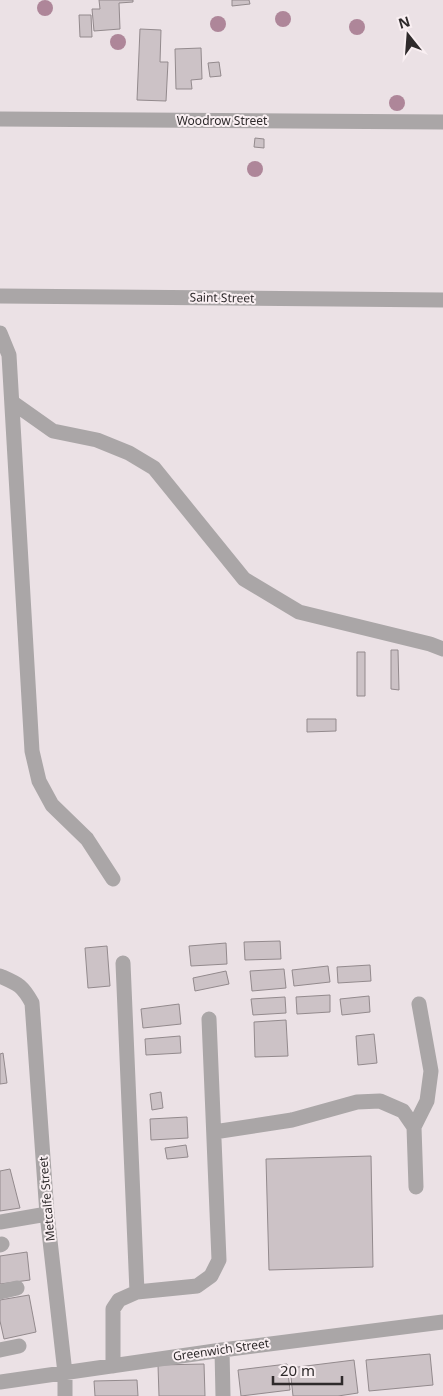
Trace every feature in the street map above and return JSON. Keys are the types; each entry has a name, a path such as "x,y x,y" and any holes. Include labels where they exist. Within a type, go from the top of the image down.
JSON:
{"street":[{"name":"Woodrow Street","path":"0,119 443,122"},
{"name":"Saint Street","path":"0,296 443,300"},
{"path":"0,333 9,355 32,751 39,780 52,805 87,839 113,879"},
{"path":"12,402 53,431 97,440 129,453 154,468 244,579 299,612 430,644 443,649"},
{"path":"123,963 137,1292"},
{"name":"Metcalfe Street","path":"0,976 16,983 25,990 32,1002 47,1214 65,1373 65,1396"},
{"path":"416,1187 414,1127 427,1101 430,1071 419,1004"},
{"path":"113,1366 113,1309 119,1300 137,1292 197,1286 211,1276 219,1260 209,1019"},
{"path":"214,1132 292,1120 357,1102 380,1101 403,1112 414,1127"},
{"path":"0,1222 47,1214"},
{"path":"0,1292 17,1288"},
{"name":"Greenwich Street","path":"0,1382 222,1350 443,1322"},
{"path":"0,1350 19,1346"},
{"path":"222,1350 223,1396"}],"building":[{"path":"99,0 133,0 133,2 119,3 120,29 94,31 92,9 100,9"},
{"path":"232,0 249,0 250,4 232,6"},
{"path":"79,15 91,15 92,37 80,37"},
{"path":"140,29 161,30 160,62 168,62 166,101 137,100"},
{"path":"201,48 202,79 191,80 192,89 176,89 175,49"},
{"path":"219,62 221,76 210,77 208,63"},
{"path":"255,138 264,139 264,148 254,147"},
{"path":"391,650 398,650 399,690 391,689"},
{"path":"357,652 365,652 365,696 357,696"},
{"path":"307,719 336,719 336,731 307,732"},
{"path":"280,941 281,959 245,960 244,942"},
{"path":"226,943 227,964 191,966 189,946"},
{"path":"107,946 110,986 88,988 85,948"},
{"path":"370,965 371,981 338,983 337,967"},
{"path":"328,966 330,982 294,986 292,970"},
{"path":"284,969 286,988 252,991 250,971"},
{"path":"226,971 229,984 195,991 193,978"},
{"path":"330,995 330,1012 297,1014 296,997"},
{"path":"369,996 370,1012 342,1015 340,999"},
{"path":"285,997 286,1013 253,1015 251,999"},
{"path":"179,1004 181,1024 143,1028 141,1009"},
{"path":"286,1020 288,1056 255,1057 254,1022"},
{"path":"374,1034 377,1063 358,1065 356,1036"},
{"path":"180,1036 181,1053 146,1055 145,1039"},
{"path":"3,1053 7,1083 0,1084 0,1054"},
{"path":"161,1092 163,1108 152,1110 150,1094"},
{"path":"187,1117 188,1138 151,1140 150,1119"},
{"path":"186,1145 188,1157 167,1159 165,1148"},
{"path":"371,1156 373,1267 269,1270 266,1159"},
{"path":"10,1169 20,1208 0,1211 0,1171"},
{"path":"27,1252 30,1280 0,1284 0,1256"},
{"path":"29,1295 36,1332 4,1339 0,1321 0,1300"},
{"path":"430,1354 433,1385 369,1391 366,1360"},
{"path":"354,1360 358,1393 338,1396 293,1396 290,1368"},
{"path":"204,1364 205,1396 159,1396 158,1365"},
{"path":"287,1364 290,1390 241,1396 238,1370"},
{"path":"137,1380 138,1396 95,1396 94,1381"}]}
